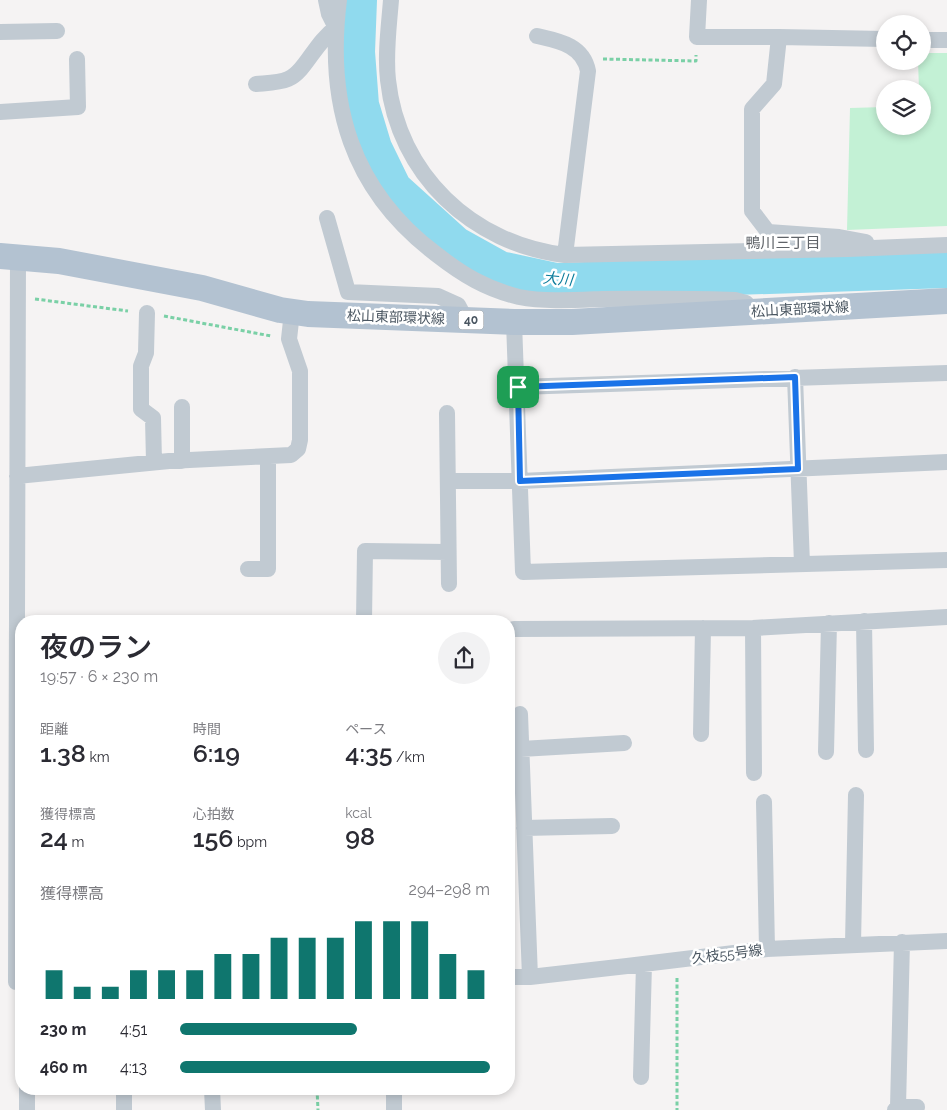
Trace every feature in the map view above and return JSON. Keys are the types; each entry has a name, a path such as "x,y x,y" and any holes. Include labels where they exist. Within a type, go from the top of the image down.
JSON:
{"main road":[{"name":"松山東部環状線","path":"9,257 59,261 202,288 248,302 292,312 514,322 572,322 947,301"}],"street":[{"path":"326,0 328,14 336,28"},
{"path":"339,0 334,63 338,92 355,155 371,186 414,238 454,268 486,288 521,297 584,300 735,300 746,303 753,312"},
{"path":"391,0 388,79 395,119 409,151 423,176 449,203 510,242 537,251 565,254 947,245"},
{"path":"699,0 697,37 876,39"},
{"path":"256,84 287,80 299,73 317,44 336,28"},
{"path":"0,32 57,31"},
{"path":"537,36 561,42 577,50 586,61 587,80 565,254"},
{"path":"779,37 774,84 752,109 752,211 768,232 839,237 892,247"},
{"path":"931,40 947,40"},
{"path":"0,112 78,107 77,59"},
{"path":"327,218 348,292 438,296 458,305 466,320"},
{"path":"9,257 17,476 19,615"},
{"path":"17,476 154,462 268,458 291,455 298,449 300,440 300,371 289,339 292,312"},
{"path":"147,313 146,353 141,366 141,409 153,418 154,462"},
{"path":"514,322 518,387 523,572 947,560"},
{"path":"518,387 947,373"},
{"path":"795,377 802,564"},
{"path":"182,407 182,461"},
{"path":"447,413 449,584"},
{"path":"248,569 268,569 268,458"},
{"path":"448,482 520,481 947,462"},
{"path":"364,615 366,551 448,552"},
{"path":"515,629 753,628 947,616"},
{"path":"864,621 866,750"},
{"path":"826,752 829,623"},
{"path":"701,734 703,628"},
{"path":"753,628 754,773"},
{"path":"520,714 530,977"},
{"path":"521,749 624,743"},
{"path":"853,944 856,795"},
{"path":"764,802 767,949"},
{"path":"524,828 612,826"},
{"path":"12,982 15,836"},
{"name":"久枝55号線","path":"515,977 530,977 767,949 947,941"},
{"path":"902,942 896,1109 917,1107"},
{"path":"642,1078 644,964"},
{"path":"27,1095 27,1110"},
{"path":"124,1095 124,1110"},
{"path":"212,1095 213,1110"},
{"path":"394,1095 394,1110"}],"path":[{"path":"586,61 593,58 696,61 697,37"},
{"path":"677,960 677,1110"},
{"path":"317,1095 318,1110"}],"green space":[{"path":"931,53 947,53 947,226 847,230 850,108 876,107 876,135 931,135 931,80 919,80 918,70 931,70"}],"waterway":[{"name":"大川","path":"358,0 356,52 360,105 373,148 393,189 455,245 500,270 556,282 947,269"}],"district":[{"name":"鴨川三丁目","path":"783,243"}],"route":[{"path":"795,377 798,469 520,481 518,387 795,377"}]}
